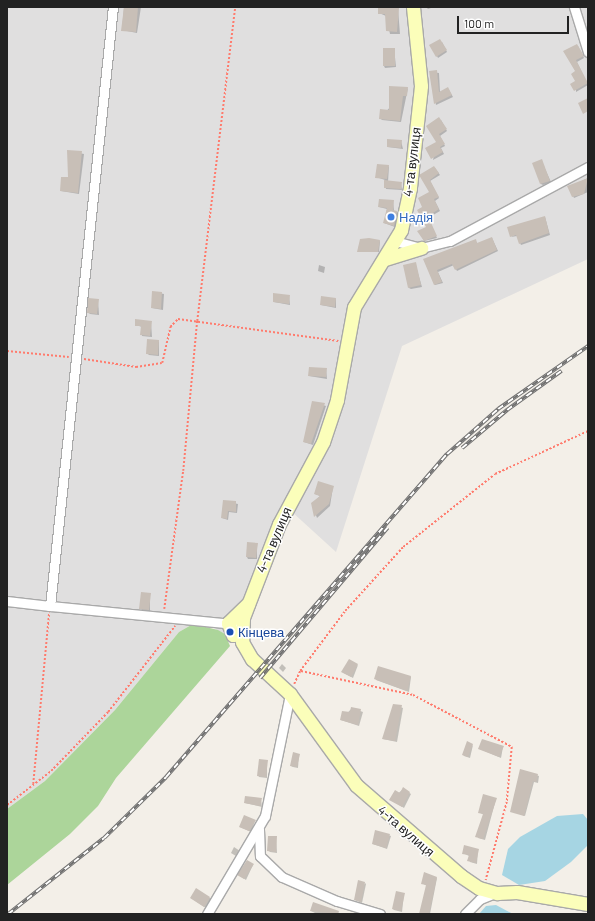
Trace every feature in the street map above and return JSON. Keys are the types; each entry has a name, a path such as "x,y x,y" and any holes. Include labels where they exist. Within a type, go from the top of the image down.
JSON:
{"street":[{"path":"50,606 113,7"},
{"name":"4-та вулиця","path":"413,7 421,86 410,188 395,241 354,307 337,400 323,442 279,524 248,604 241,628 248,635 245,647 290,694 356,785 426,850 486,894"},
{"path":"574,7 588,52"},
{"path":"385,259 450,241 588,167"},
{"path":"395,241 421,248"},
{"path":"7,601 163,616 182,616 228,623"},
{"path":"228,623 248,604"},
{"path":"228,623 233,635 241,628"},
{"path":"207,914 265,816 290,694"},
{"path":"258,829 260,856"},
{"path":"244,853 260,856 282,877 337,902 380,914"},
{"path":"465,914 486,894 517,892 588,904"}],"path":[{"path":"163,616 183,471 197,321 235,7"},
{"path":"7,351 152,367 162,363 165,356 170,327 178,319 347,342"},
{"path":"290,694 300,671 345,610 403,547 495,474 588,431"},
{"path":"33,784 50,606"},
{"path":"7,805 33,784 108,712 154,658 182,616"},
{"path":"300,671 413,695 512,746 507,802 486,894"}],"shaded area":[{"path":"7,7 588,7 588,259 402,346 336,552 291,511 231,642 225,634 209,626 193,624 179,632 115,710 45,781 7,809"}],"green space":[{"path":"193,624 218,630 225,634 230,646 116,778 98,806 70,834 7,885 7,809 45,781 115,710 179,632"}],"water":[{"path":"583,814 588,820 588,845 571,862 545,881 519,885 502,875 508,849 520,837 557,816"},
{"path":"496,905 513,914 479,914 486,906"}],"building":[{"path":"124,7 138,7 136,32 121,31"},
{"path":"378,7 399,8 397,32 386,31 385,14 378,14"},
{"path":"440,39 447,50 436,57 429,45"},
{"path":"577,44 584,56 576,60 588,83 574,91 570,84 575,81 571,74 575,71 563,51"},
{"path":"383,48 395,48 395,66 383,66"},
{"path":"437,70 439,92 448,87 452,95 434,104 429,71"},
{"path":"389,86 408,87 407,96 403,96 400,121 379,119 380,109 389,110"},
{"path":"588,98 588,111 583,114 578,103"},
{"path":"439,117 447,129 439,134 445,144 440,147 443,152 431,159 425,148 436,142 426,126"},
{"path":"387,139 402,140 401,148 387,147"},
{"path":"67,150 82,151 78,193 60,191 61,177 68,177"},
{"path":"542,159 550,181 540,184 532,163"},
{"path":"377,164 389,165 387,179 375,178"},
{"path":"434,166 439,173 430,180 439,197 434,199 439,209 428,216 437,236 424,241 417,231 426,227 417,210 422,207 418,198 429,192 419,175"},
{"path":"588,178 584,194 572,197 567,186"},
{"path":"384,180 402,182 401,189 384,188"},
{"path":"379,199 394,200 393,210 397,211 394,226 383,223 387,208 378,207"},
{"path":"545,216 549,233 519,244 516,235 510,237 507,227"},
{"path":"492,237 497,250 455,270 452,264 437,270 442,282 434,285 423,259 476,239 477,243"},
{"path":"369,238 380,240 378,252 357,252 360,239"},
{"path":"416,262 421,285 408,288 403,265"},
{"path":"152,291 162,292 161,309 151,308"},
{"path":"273,293 290,295 289,304 273,302"},
{"path":"321,296 336,298 335,307 320,305"},
{"path":"88,298 99,299 97,314 87,313"},
{"path":"135,319 152,321 150,336 140,335 141,326 135,326"},
{"path":"147,339 159,340 158,355 146,354"},
{"path":"309,367 327,368 326,377 308,376"},
{"path":"312,401 325,403 311,444 303,442"},
{"path":"318,481 334,486 329,504 314,517 311,503 320,496 314,494"},
{"path":"223,500 236,501 236,512 228,511 227,519 221,518"},
{"path":"247,542 258,543 256,558 246,557"},
{"path":"141,592 151,593 149,610 139,609"},
{"path":"349,659 358,664 351,677 341,672"},
{"path":"378,666 411,676 407,691 374,679"},
{"path":"393,704 402,705 395,741 382,739"},
{"path":"351,707 361,709 358,725 340,720 342,711 350,712"},
{"path":"482,739 504,746 499,757 478,749"},
{"path":"467,741 473,744 468,757 462,755"},
{"path":"293,752 300,754 297,767 290,766"},
{"path":"259,759 268,760 266,777 257,776"},
{"path":"520,769 538,774 536,782 533,781 524,816 510,812"},
{"path":"403,787 410,792 402,807 389,800 395,790 400,793"},
{"path":"483,794 497,798 483,839 475,837 483,814 478,813"},
{"path":"245,796 262,798 260,806 244,803"},
{"path":"244,815 256,820 249,831 239,827"},
{"path":"375,830 390,834 386,848 372,844"},
{"path":"268,836 277,836 276,852 267,851"},
{"path":"464,845 479,849 476,863 467,861 469,855 462,854"},
{"path":"247,860 254,864 244,879 237,875"},
{"path":"424,872 437,877 429,914 419,914 426,885 421,884"},
{"path":"358,880 365,882 361,902 354,900"},
{"path":"196,888 210,897 204,907 190,898"},
{"path":"396,891 405,893 401,911 392,909"},
{"path":"313,902 339,911 338,914 310,911"}],"railway":[{"path":"8,914 104,838 166,777 447,454 498,409 588,346"},
{"path":"462,448 507,410 561,371"},
{"path":"260,678 387,528"}],"place":[{"name":"Надія","path":"391,217"},
{"name":"Кінцева","path":"230,632"}]}
